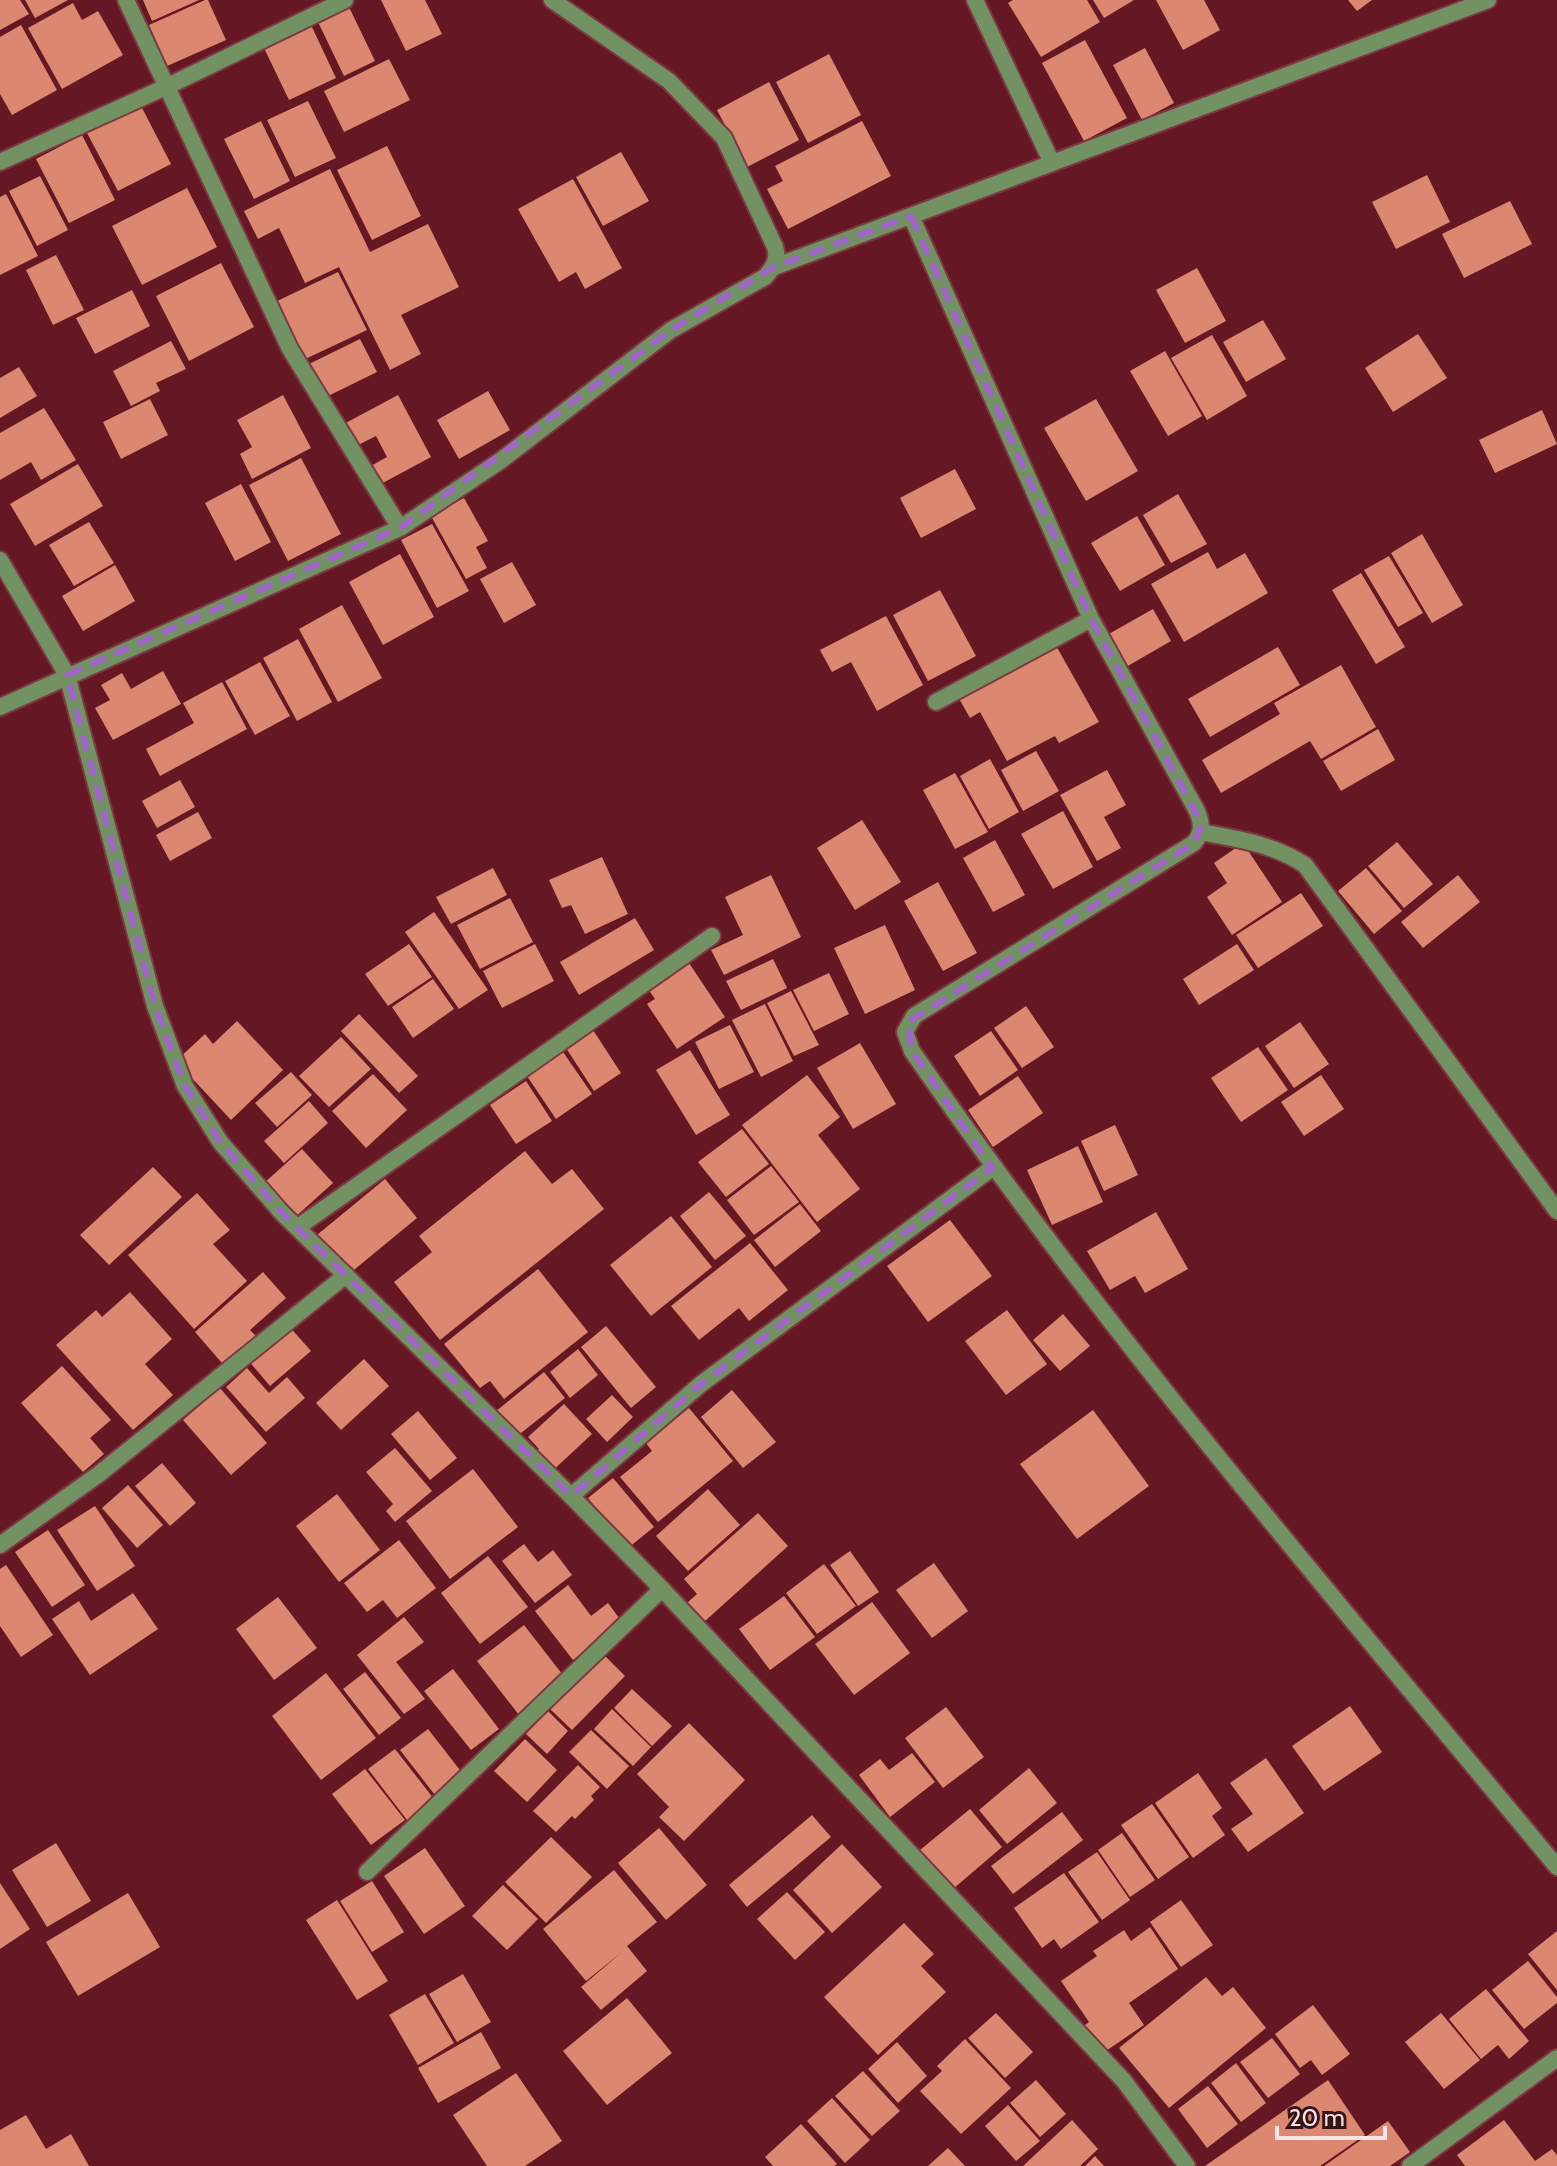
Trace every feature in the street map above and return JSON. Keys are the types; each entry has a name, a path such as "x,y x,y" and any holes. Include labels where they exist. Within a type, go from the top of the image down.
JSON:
{"street":[{"path":"126,0 290,349 400,528"},
{"path":"0,162 168,86 345,0"},
{"path":"552,0 669,81 724,138 775,247 774,267"},
{"path":"975,0 1052,163"},
{"path":"0,707 400,528 500,461 671,330 765,277 774,267 1488,0"},
{"path":"911,216 1091,619 1202,824 1194,843 914,1016 905,1032 912,1051 992,1168 1195,1429 1557,1867"},
{"path":"0,560 67,675 155,1006 185,1086 221,1143 298,1227 662,1589 1124,2081 1187,2166"},
{"path":"936,702 1091,619"},
{"path":"1200,832 1263,844 1305,865 1557,1211"},
{"path":"298,1227 712,936"},
{"path":"571,1496 701,1384 992,1168"},
{"path":"0,1545 99,1474 346,1275"},
{"path":"367,1872 662,1589"},
{"path":"1410,2166 1557,2058"}],"highlighted area":[{"path":"911,216 1091,619 1202,824 1194,843 908,1022 912,1051 992,1168 701,1384 571,1496 282,1213 221,1143 185,1086 155,1006 67,675 400,528 671,330 774,267"}],"building":[{"path":"0,0 20,0 29,14 0,30"},
{"path":"25,0 68,0 35,18"},
{"path":"143,0 199,0 152,21"},
{"path":"208,0 226,40 167,66 149,25"},
{"path":"381,0 425,0 442,34 406,51"},
{"path":"1013,0 1087,0 1100,22 1041,57 1008,3"},
{"path":"1093,0 1134,0 1104,18"},
{"path":"1156,0 1204,0 1220,30 1183,50"},
{"path":"1348,0 1372,0 1357,11"},
{"path":"73,3 82,20 98,11 123,55 62,89 28,28"},
{"path":"349,7 375,61 344,76 318,22"},
{"path":"21,25 57,90 12,115 0,94 0,37"},
{"path":"311,25 336,78 289,100 264,48"},
{"path":"1085,40 1127,118 1084,141 1042,63"},
{"path":"1145,48 1174,103 1142,120 1113,65"},
{"path":"829,54 861,115 808,143 776,82"},
{"path":"389,59 410,100 344,132 324,91"},
{"path":"769,82 799,140 747,167 717,110"},
{"path":"308,101 336,158 295,177 267,120"},
{"path":"141,106 171,164 118,191 87,133"},
{"path":"261,121 290,181 254,199 224,139"},
{"path":"862,121 891,176 788,229 767,189 783,181 775,166"},
{"path":"82,135 115,200 69,223 36,159"},
{"path":"387,146 421,216 372,240 337,170"},
{"path":"621,152 649,201 603,226 576,177"},
{"path":"330,169 370,252 428,224 459,287 401,315 421,354 390,370 339,267 305,283 279,228 258,239 244,211"},
{"path":"1427,175 1450,222 1396,249 1372,202"},
{"path":"40,176 68,230 37,246 9,191"},
{"path":"573,179 622,268 585,289 576,272 559,282 518,209"},
{"path":"187,188 217,247 142,285 112,226"},
{"path":"6,194 38,256 0,275 0,197"},
{"path":"1510,201 1532,244 1464,278 1442,234"},
{"path":"56,255 84,310 53,325 26,270"},
{"path":"221,263 254,327 189,361 156,296"},
{"path":"1197,268 1226,321 1185,343 1156,290"},
{"path":"338,272 367,330 301,361 273,303"},
{"path":"132,290 150,326 95,354 76,318"},
{"path":"1263,320 1286,359 1246,382 1223,342"},
{"path":"1418,334 1447,378 1393,412 1365,368"},
{"path":"1212,335 1247,396 1207,420 1171,358"},
{"path":"360,339 377,372 326,397 309,364"},
{"path":"171,341 186,369 156,383 160,391 131,406 113,371"},
{"path":"1165,351 1202,416 1168,436 1130,371"},
{"path":"19,367 37,396 0,418 0,378"},
{"path":"488,391 510,430 459,459 437,420"},
{"path":"283,395 311,448 252,479 240,454 252,447 237,420"},
{"path":"398,395 431,457 379,485 369,467 387,457 376,436 354,447 342,425"},
{"path":"150,399 168,435 121,459 103,422"},
{"path":"1096,399 1138,471 1086,501 1044,428"},
{"path":"44,408 76,460 41,480 31,462 0,480 0,433"},
{"path":"1542,410 1557,444 1495,473 1479,440"},
{"path":"301,458 341,534 288,561 249,485"},
{"path":"78,464 103,506 35,546 10,504"},
{"path":"955,469 976,509 921,538 900,498"},
{"path":"241,484 271,542 235,561 205,503"},
{"path":"1178,494 1207,544 1171,563 1143,515"},
{"path":"464,498 488,541 476,547 487,568 466,579 431,516"},
{"path":"1137,516 1165,565 1120,591 1091,543"},
{"path":"89,522 114,563 74,586 49,545"},
{"path":"432,524 469,591 437,608 401,540"},
{"path":"1422,534 1463,605 1432,623 1391,553"},
{"path":"1208,552 1217,569 1245,553 1268,593 1184,642 1151,584"},
{"path":"400,554 434,617 383,645 349,582"},
{"path":"1389,556 1423,613 1398,627 1364,570"},
{"path":"512,562 536,605 504,623 480,579"},
{"path":"115,565 135,601 83,631 62,596"},
{"path":"1361,573 1405,647 1376,664 1332,590"},
{"path":"940,590 976,656 928,681 893,615"},
{"path":"342,605 382,678 338,702 299,629"},
{"path":"1153,609 1171,641 1126,667 1107,635"},
{"path":"886,616 923,685 877,711 851,662 832,672 820,650"},
{"path":"298,639 332,702 297,721 263,658"},
{"path":"1054,642 1099,722 1059,743 1055,736 1007,761 980,712 970,718 957,695"},
{"path":"1278,647 1300,685 1210,737 1188,699"},
{"path":"260,662 290,716 255,735 225,681"},
{"path":"1341,665 1376,727 1321,759 1310,741 1221,793 1202,760 1280,714 1274,703"},
{"path":"163,671 181,704 113,740 95,708 110,700 101,685 122,673 131,689"},
{"path":"222,682 247,729 160,776 146,749 194,723 183,703"},
{"path":"1378,729 1395,760 1341,791 1323,761"},
{"path":"1036,751 1059,791 1023,811 1001,770"},
{"path":"990,759 1019,812 989,829 960,776"},
{"path":"1107,770 1126,805 1104,817 1121,848 1097,861 1060,795"},
{"path":"955,773 988,832 955,849 923,790"},
{"path":"180,780 195,807 157,828 142,801"},
{"path":"1063,811 1093,867 1053,889 1021,834"},
{"path":"198,812 212,838 170,861 156,835"},
{"path":"862,820 901,882 855,910 817,848"},
{"path":"995,840 1025,895 993,912 963,858"},
{"path":"1397,842 1433,884 1404,908 1368,866"},
{"path":"1243,843 1282,902 1232,935 1207,897 1227,883 1214,863"},
{"path":"602,857 628,914 585,934 571,905 562,908 549,880"},
{"path":"493,868 507,895 451,924 436,897"},
{"path":"1366,868 1402,911 1374,934 1338,891"},
{"path":"771,875 801,937 724,975 711,950 743,935 725,897"},
{"path":"1458,875 1480,902 1423,948 1401,922"},
{"path":"938,882 977,953 943,971 904,901"},
{"path":"1301,893 1323,926 1258,968 1236,935"},
{"path":"510,898 533,942 480,969 457,925"},
{"path":"434,912 488,990 459,1009 405,932"},
{"path":"635,918 654,950 579,995 560,962"},
{"path":"885,925 915,990 865,1014 834,948"},
{"path":"409,944 432,977 388,1006 365,974"},
{"path":"535,944 554,981 502,1008 483,971"},
{"path":"1237,944 1254,970 1199,1005 1183,979"},
{"path":"773,959 787,988 741,1010 726,981"},
{"path":"687,960 725,1017 677,1049 647,1004 655,999 646,986"},
{"path":"829,973 849,1014 814,1031 793,990"},
{"path":"433,979 454,1009 413,1038 392,1007"},
{"path":"791,991 819,1045 794,1056 767,1003"},
{"path":"765,1004 793,1061 761,1077 732,1020"},
{"path":"1026,1006 1054,1047 1022,1068 994,1028"},
{"path":"359,1014 418,1076 399,1093 341,1031"},
{"path":"237,1021 283,1070 231,1120 176,1061 205,1034 213,1044"},
{"path":"1300,1022 1329,1064 1294,1088 1265,1046"},
{"path":"730,1025 754,1072 719,1089 695,1042"},
{"path":"593,1030 621,1073 594,1091 566,1048"},
{"path":"991,1031 1018,1070 980,1096 954,1056"},
{"path":"341,1037 371,1069 329,1107 299,1076"},
{"path":"860,1043 896,1104 853,1129 817,1068"},
{"path":"1258,1047 1288,1090 1241,1122 1211,1078"},
{"path":"690,1050 730,1115 696,1135 656,1070"},
{"path":"563,1052 592,1094 556,1119 527,1076"},
{"path":"291,1072 312,1095 277,1127 255,1103"},
{"path":"373,1074 407,1110 366,1148 332,1111"},
{"path":"807,1075 840,1117 818,1135 860,1189 817,1222 742,1125"},
{"path":"1321,1075 1344,1109 1304,1136 1281,1102"},
{"path":"1018,1076 1043,1113 993,1147 968,1110"},
{"path":"526,1081 552,1121 516,1144 490,1105"},
{"path":"309,1101 328,1123 284,1163 264,1141"},
{"path":"1115,1125 1138,1175 1104,1191 1081,1141"},
{"path":"742,1129 769,1164 726,1197 698,1162"},
{"path":"1078,1146 1103,1202 1052,1225 1027,1170"},
{"path":"302,1149 333,1183 294,1218 263,1184"},
{"path":"525,1151 552,1184 572,1169 604,1209 440,1340 394,1282 432,1252 419,1236"},
{"path":"771,1166 799,1202 754,1235 727,1200"},
{"path":"153,1167 182,1197 109,1265 80,1235"},
{"path":"385,1179 417,1218 349,1274 317,1235"},
{"path":"709,1192 746,1236 715,1260 680,1216"},
{"path":"197,1193 230,1230 213,1244 247,1281 194,1329 128,1255"},
{"path":"800,1204 821,1231 775,1267 754,1240"},
{"path":"1156,1212 1188,1269 1145,1293 1135,1276 1110,1290 1087,1251"},
{"path":"671,1216 712,1267 651,1316 610,1265"},
{"path":"950,1220 992,1276 928,1322 887,1266"},
{"path":"750,1243 788,1290 749,1321 739,1308 699,1340 671,1306"},
{"path":"538,1269 588,1332 504,1399 490,1381 480,1388 444,1344"},
{"path":"263,1272 286,1298 250,1330 261,1341 228,1370 195,1332"},
{"path":"130,1292 172,1339 145,1364 173,1395 133,1430 56,1345 96,1310 102,1317"},
{"path":"1007,1310 1047,1364 1006,1395 965,1341"},
{"path":"1063,1314 1090,1346 1060,1371 1033,1340"},
{"path":"288,1325 311,1351 270,1386 248,1360"},
{"path":"606,1326 656,1387 631,1408 581,1347"},
{"path":"578,1349 598,1375 570,1398 550,1372"},
{"path":"364,1359 389,1386 341,1430 316,1403"},
{"path":"62,1366 111,1420 90,1438 104,1454 83,1472 21,1403"},
{"path":"247,1368 269,1393 287,1377 305,1398 266,1432 226,1387"},
{"path":"544,1372 565,1398 516,1437 495,1412"},
{"path":"220,1388 267,1443 231,1475 183,1420"},
{"path":"732,1390 776,1442 743,1468 701,1417"},
{"path":"612,1395 633,1417 607,1442 586,1419"},
{"path":"564,1404 592,1434 549,1474 532,1455 539,1449 528,1437"},
{"path":"689,1408 733,1461 658,1522 620,1477 652,1451 646,1443"},
{"path":"1093,1410 1149,1486 1077,1539 1020,1464"},
{"path":"418,1411 457,1458 430,1480 391,1434"},
{"path":"395,1448 432,1491 395,1522 386,1511 393,1504 366,1472"},
{"path":"162,1463 196,1503 170,1526 135,1486"},
{"path":"473,1469 518,1527 450,1579 406,1521"},
{"path":"613,1478 654,1527 628,1548 588,1498"},
{"path":"128,1485 163,1525 137,1548 102,1508"},
{"path":"708,1489 740,1525 688,1571 656,1536"},
{"path":"337,1494 380,1550 339,1582 296,1526"},
{"path":"95,1506 135,1566 97,1591 57,1530"},
{"path":"758,1513 788,1546 704,1622 687,1603 697,1594 684,1579"},
{"path":"48,1530 85,1585 52,1607 15,1552"},
{"path":"399,1540 436,1588 397,1618 383,1600 367,1612 344,1583"},
{"path":"524,1544 538,1562 553,1550 572,1575 535,1603 502,1561"},
{"path":"850,1551 879,1592 858,1606 830,1565"},
{"path":"488,1556 528,1607 480,1644 441,1593"},
{"path":"934,1563 968,1611 932,1638 896,1590"},
{"path":"824,1564 856,1606 817,1634 786,1593"},
{"path":"6,1565 53,1635 21,1657 0,1626 0,1569"},
{"path":"568,1585 591,1616 608,1603 622,1622 573,1660 535,1611"},
{"path":"133,1593 158,1629 90,1675 52,1619 79,1601 91,1621"},
{"path":"784,1596 815,1637 770,1670 739,1629"},
{"path":"278,1597 317,1648 274,1680 236,1629"},
{"path":"872,1602 910,1653 854,1695 815,1644"},
{"path":"404,1617 424,1642 396,1662 425,1699 404,1714 357,1655"},
{"path":"524,1625 566,1679 519,1715 477,1661"},
{"path":"603,1654 625,1676 572,1730 550,1709"},
{"path":"453,1669 499,1729 471,1750 424,1691"},
{"path":"365,1672 401,1718 379,1735 343,1689"},
{"path":"326,1673 376,1738 321,1780 272,1716"},
{"path":"632,1689 672,1726 652,1746 614,1708"},
{"path":"1350,1706 1382,1752 1324,1791 1292,1746"},
{"path":"946,1707 984,1757 943,1788 905,1738"},
{"path":"612,1709 651,1747 633,1766 594,1729"},
{"path":"548,1711 568,1731 547,1754 526,1734"},
{"path":"689,1723 745,1780 684,1841 659,1817 669,1807 637,1774"},
{"path":"428,1729 463,1774 435,1795 400,1750"},
{"path":"591,1730 629,1766 607,1789 569,1752"},
{"path":"525,1739 557,1770 527,1802 494,1771"},
{"path":"395,1749 434,1799 407,1820 368,1769"},
{"path":"912,1753 935,1782 890,1817 859,1775 880,1759 889,1770"},
{"path":"1266,1758 1304,1813 1248,1852 1231,1829 1253,1814 1230,1783"},
{"path":"578,1765 600,1787 591,1796 594,1800 556,1832 533,1811"},
{"path":"1029,1768 1057,1803 1007,1844 979,1810"},
{"path":"365,1769 405,1820 371,1845 332,1794"},
{"path":"1198,1773 1222,1808 1212,1816 1225,1835 1193,1858 1155,1803"},
{"path":"1152,1804 1189,1857 1158,1879 1121,1825"},
{"path":"970,1809 1002,1847 953,1889 920,1850"},
{"path":"1062,1812 1083,1840 1013,1894 991,1866"},
{"path":"812,1815 831,1837 747,1907 729,1885"},
{"path":"659,1828 707,1885 666,1920 618,1863"},
{"path":"1122,1833 1155,1880 1130,1897 1098,1850"},
{"path":"551,1837 592,1877 546,1923 505,1882"},
{"path":"56,1843 91,1901 47,1927 12,1870"},
{"path":"842,1844 882,1887 832,1933 793,1890"},
{"path":"425,1848 465,1906 424,1934 384,1876"},
{"path":"1097,1852 1130,1900 1102,1920 1068,1872"},
{"path":"614,1870 657,1922 627,1946 647,1971 601,2010 581,1987 622,1952 586,1981 543,1929"},
{"path":"1064,1873 1099,1922 1061,1949 1054,1939 1042,1948 1014,1908"},
{"path":"372,1881 404,1932 372,1952 340,1901"},
{"path":"0,1883 30,1929 0,1949"},
{"path":"503,1885 538,1919 507,1950 472,1916"},
{"path":"787,1892 825,1932 795,1960 757,1919"},
{"path":"128,1893 160,1947 78,1996 46,1942"},
{"path":"337,1900 388,1981 357,2000 306,1920"},
{"path":"1181,1900 1213,1945 1181,1967 1150,1922"},
{"path":"904,1923 934,1954 921,1966 946,1992 878,2055 824,1997"},
{"path":"1150,1927 1178,1969 1129,2003 1144,2025 1100,2055 1081,2028 1089,2022 1061,1981 1097,1956 1093,1951 1124,1930 1131,1941"},
{"path":"1557,1931 1557,1990 1528,1954"},
{"path":"1528,1961 1557,1997 1557,2003 1524,2029 1492,1990"},
{"path":"463,1974 491,2022 457,2042 429,1994"},
{"path":"1206,1977 1222,1996 1233,1987 1266,2028 1169,2108 1119,2048"},
{"path":"1486,1989 1529,2041 1509,2059 1498,2045 1481,2059 1449,2019"},
{"path":"425,1994 454,2043 418,2065 389,2015"},
{"path":"627,1998 672,2053 607,2105 563,2051"},
{"path":"1313,2005 1350,2054 1322,2075 1311,2060 1300,2068 1275,2034"},
{"path":"996,2013 1033,2052 1005,2078 968,2038"},
{"path":"1441,2013 1480,2060 1444,2089 1405,2042"},
{"path":"481,2032 501,2068 438,2103 418,2068"},
{"path":"1272,2038 1300,2074 1268,2098 1240,2062"},
{"path":"965,2039 1011,2088 961,2134 920,2091 942,2071 937,2066"},
{"path":"897,2042 927,2076 898,2103 868,2069"},
{"path":"1236,2063 1266,2103 1241,2122 1211,2083"},
{"path":"863,2071 900,2111 872,2136 835,2096"},
{"path":"516,2073 562,2141 525,2166 487,2166 453,2115"},
{"path":"1036,2080 1066,2114 1040,2137 1010,2103"},
{"path":"1328,2080 1365,2135 1320,2166 1205,2166"},
{"path":"1208,2086 1238,2124 1207,2148 1178,2109"},
{"path":"832,2098 870,2140 845,2163 807,2121"},
{"path":"1008,2105 1040,2141 1016,2161 985,2126"},
{"path":"26,2115 46,2149 71,2134 89,2166 0,2166 0,2130"},
{"path":"1072,2120 1098,2149 1080,2166 1023,2166"},
{"path":"1504,2120 1535,2161 1552,2149 1557,2155 1557,2166 1465,2166 1457,2155"},
{"path":"1388,2121 1410,2152 1390,2166 1324,2166"},
{"path":"801,2124 837,2164 773,2166 765,2157"},
{"path":"948,2148 965,2166 928,2166"},
{"path":"1095,2156 1104,2166 1085,2166"}]}
